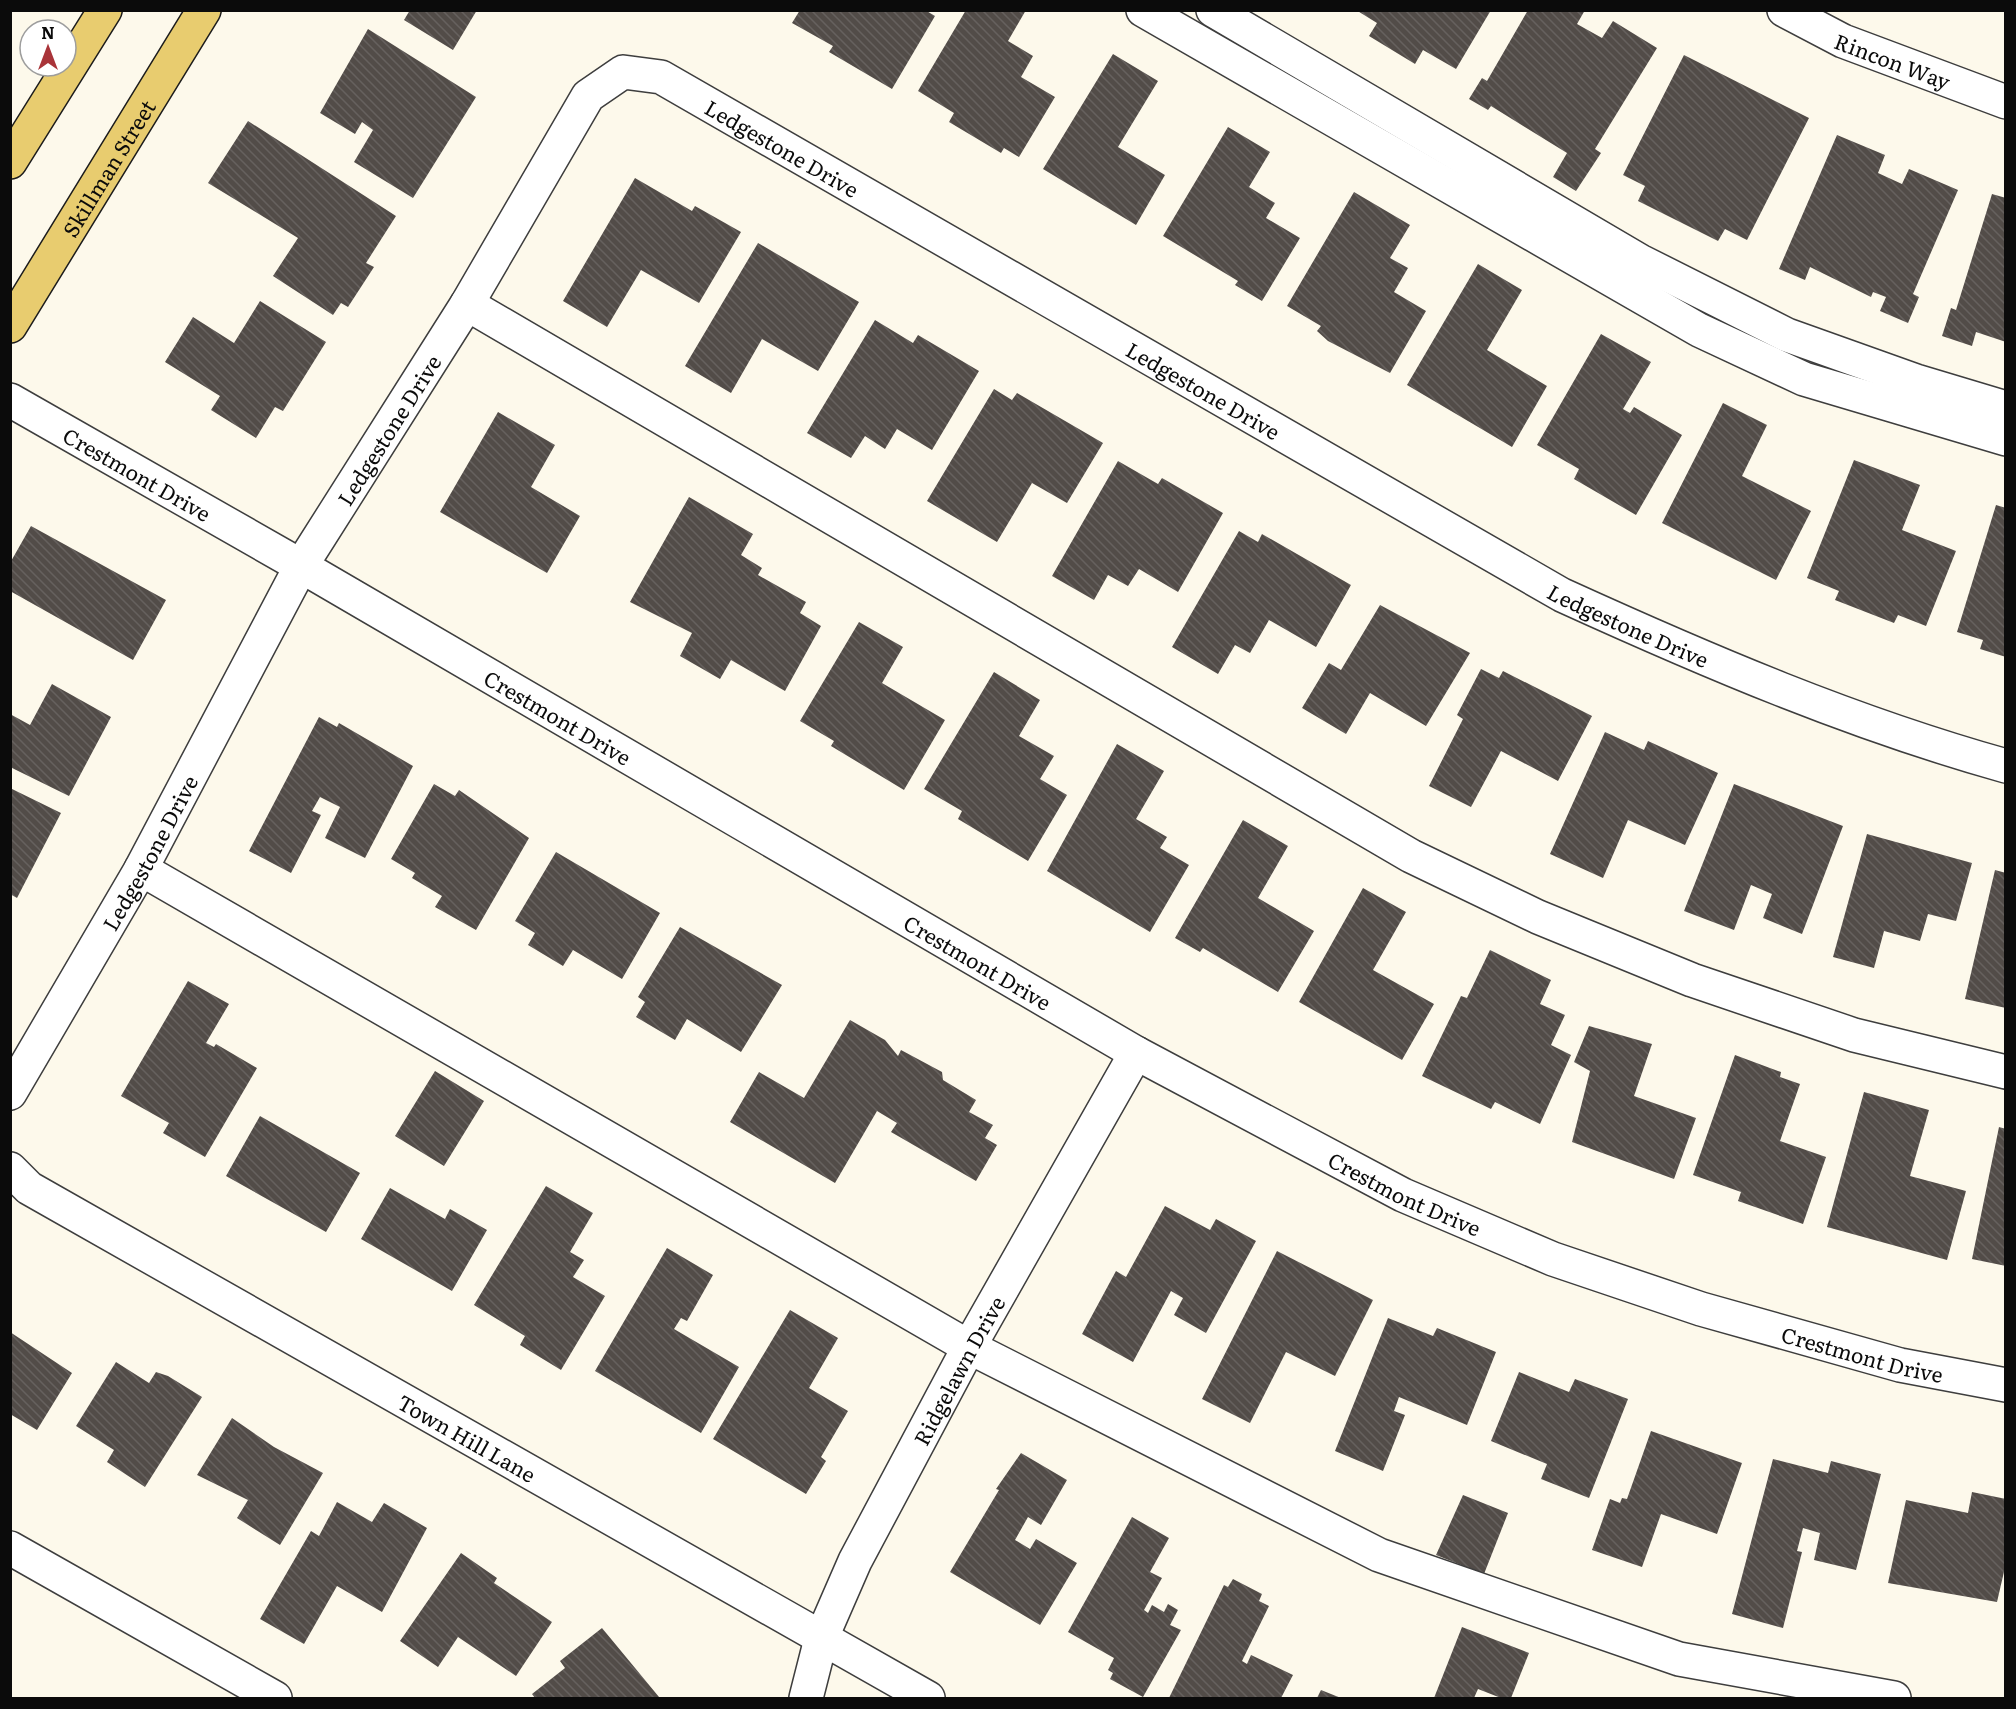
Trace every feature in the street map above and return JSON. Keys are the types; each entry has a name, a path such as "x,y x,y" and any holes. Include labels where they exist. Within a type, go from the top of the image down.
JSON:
{"main road":[{"path":"10,162 105,10"},
{"name":"Skillman Street","path":"10,326 204,10"}],"street":[{"path":"1143,10 1698,330 1804,379 2006,439"},
{"path":"1213,10 1640,261 1776,330 1916,381 2006,408"},
{"name":"Rincon Way","path":"1784,10 1843,41 2006,102"},
{"name":"Ledgestone Drive","path":"10,1093 141,869 301,566 467,304 588,96 624,72 662,76 1562,595 1703,659 1866,723 2006,766"},
{"path":"467,304 1411,856 1538,917 1692,980 1854,1035 2006,1072"},
{"name":"Crestmont Drive","path":"10,400 301,566 1136,1053 1403,1195 1553,1259 1701,1309 1900,1365 2006,1385"},
{"path":"141,869 969,1347 1378,1555 1679,1659 1894,1698"},
{"name":"Ridgelawn Drive","path":"806,1698 821,1639 855,1561 969,1347 1136,1053"},
{"name":"Town Hill Lane","path":"10,1169 29,1188 928,1698"},
{"path":"10,1548 275,1698"}],"building":[{"path":"410,10 477,10 453,50 404,20"},
{"path":"800,10 925,10 935,16 892,89 829,52 833,46 792,23"},
{"path":"966,10 1026,10 1008,41 1033,56 1021,77 1055,97 1019,157 1004,148 1001,153 949,122 954,113 918,91"},
{"path":"1356,10 1491,10 1456,69 1423,50 1415,64 1369,36 1377,23"},
{"path":"1528,10 1585,10 1577,24 1602,38 1613,21 1657,48 1595,149 1601,153 1576,191 1553,177 1567,153 1491,106 1488,110 1469,99 1482,78 1487,81"},
{"path":"368,29 476,97 413,198 354,162 373,130 362,122 355,134 320,113"},
{"path":"1113,54 1158,81 1118,147 1165,175 1136,225 1043,169"},
{"path":"1684,55 1809,118 1747,240 1725,229 1718,241 1638,201 1645,186 1623,175"},
{"path":"248,121 396,216 366,263 374,267 348,307 341,303 333,315 273,276 298,238 208,183"},
{"path":"1228,127 1270,152 1249,187 1275,203 1266,218 1300,238 1262,301 1235,285 1238,281 1163,236"},
{"path":"1837,135 1885,155 1878,173 1902,184 1909,169 1958,190 1913,294 1919,297 1908,323 1880,311 1886,297 1873,292 1871,297 1810,267 1805,280 1779,269"},
{"path":"635,178 692,211 695,206 741,232 699,303 641,270 607,327 563,301"},
{"path":"1354,192 1410,225 1390,258 1408,268 1394,292 1426,311 1390,373 1328,341 1317,331 1321,326 1287,306"},
{"path":"1992,194 2006,198 2006,342 1976,332 1972,346 1942,336 1951,308 1956,310"},
{"path":"758,243 859,302 818,371 762,339 731,393 685,366"},
{"path":"1478,264 1522,290 1487,350 1547,386 1512,447 1407,385"},
{"path":"260,301 326,342 283,411 275,407 256,438 211,410 220,396 165,362 193,317 234,343"},
{"path":"875,320 913,343 918,335 979,371 932,450 897,429 885,449 865,436 851,458 807,433"},
{"path":"1601,334 1651,362 1623,409 1630,413 1634,407 1682,435 1636,515 1574,479 1579,469 1537,445"},
{"path":"994,389 1012,400 1017,393 1103,443 1067,503 1032,483 997,542 927,501"},
{"path":"1723,403 1767,425 1742,476 1811,511 1776,580 1662,523"},
{"path":"498,412 555,445 531,487 580,516 547,573 440,512"},
{"path":"1854,460 1920,485 1902,530 1956,551 1926,626 1898,615 1894,623 1835,600 1839,591 1807,578"},
{"path":"1118,461 1158,484 1162,478 1223,513 1178,592 1139,569 1128,586 1108,575 1094,600 1052,576"},
{"path":"689,497 753,534 741,555 762,568 758,575 806,602 800,613 821,626 785,691 731,660 720,679 680,656 692,633 630,602"},
{"path":"1996,505 2006,508 2006,657 1980,649 1983,640 1957,632"},
{"path":"31,526 166,600 133,660 10,591 10,563"},
{"path":"1239,531 1258,542 1262,534 1351,585 1316,647 1269,620 1250,653 1235,645 1218,674 1172,647"},
{"path":"1380,605 1470,653 1426,726 1370,693 1346,734 1302,708 1329,663 1341,670"},
{"path":"859,622 903,647 882,683 945,720 904,790 831,746 834,741 800,721"},
{"path":"1481,669 1499,678 1503,671 1592,716 1558,781 1501,751 1471,807 1429,786 1463,719 1457,715"},
{"path":"994,672 1040,700 1019,736 1054,756 1040,779 1067,795 1028,861 958,819 962,811 924,789"},
{"path":"52,684 111,717 69,796 10,767 10,714 30,725"},
{"path":"319,717 337,727 339,723 413,766 365,858 325,838 340,807 320,797 312,811 321,815 291,873 249,851"},
{"path":"1605,732 1644,750 1648,741 1718,773 1685,845 1628,820 1603,878 1550,854"},
{"path":"1117,744 1164,771 1136,819 1167,837 1160,848 1189,865 1150,932 1047,871"},
{"path":"434,784 455,796 459,790 529,838 476,930 435,907 442,896 412,878 415,873 391,859"},
{"path":"1734,784 1843,826 1802,934 1763,918 1772,894 1751,885 1734,930 1684,911"},
{"path":"10,788 61,813 17,898 10,894"},
{"path":"1243,820 1288,846 1258,898 1314,931 1278,992 1203,948 1200,952 1175,938"},
{"path":"1867,834 1972,863 1956,921 1928,914 1920,941 1884,931 1874,968 1833,957"},
{"path":"556,852 660,913 622,979 573,950 563,966 528,945 535,933 515,921"},
{"path":"1995,870 2006,873 2006,1008 1965,999"},
{"path":"1363,888 1406,912 1373,970 1434,1004 1402,1060 1299,1002"},
{"path":"680,927 782,985 741,1052 687,1019 675,1040 636,1017 645,1002 638,997"},
{"path":"1490,950 1551,980 1540,1004 1565,1015 1551,1045 1571,1055 1540,1124 1495,1102 1491,1109 1422,1076 1461,996 1467,998"},
{"path":"188,981 229,1004 206,1043 214,1047 216,1044 257,1068 205,1157 163,1133 169,1123 121,1096"},
{"path":"850,1020 885,1040 898,1056 901,1050 942,1072 943,1080 976,1100 969,1112 993,1125 985,1138 997,1145 976,1181 891,1132 897,1123 877,1111 835,1183 730,1122 759,1072 804,1098"},
{"path":"1589,1026 1652,1044 1634,1096 1696,1118 1674,1179 1572,1142 1590,1071 1574,1062"},
{"path":"1735,1055 1781,1072 1780,1077 1800,1084 1780,1141 1826,1157 1803,1224 1738,1201 1741,1192 1693,1175"},
{"path":"435,1071 484,1101 444,1166 395,1136"},
{"path":"1864,1092 1929,1110 1910,1176 1966,1191 1947,1260 1827,1227"},
{"path":"260,1116 360,1173 326,1232 226,1176"},
{"path":"1999,1127 2006,1129 2006,1266 1972,1259"},
{"path":"546,1186 593,1213 570,1252 584,1260 573,1277 605,1296 561,1370 520,1345 525,1336 474,1305"},
{"path":"390,1188 445,1219 450,1209 487,1230 452,1291 361,1239"},
{"path":"1165,1206 1210,1230 1216,1219 1256,1241 1206,1333 1174,1315 1183,1298 1171,1291 1133,1362 1082,1334 1116,1271 1126,1277"},
{"path":"667,1248 713,1275 687,1321 681,1318 674,1329 739,1367 701,1433 595,1371"},
{"path":"1277,1251 1373,1300 1335,1376 1286,1352 1250,1423 1202,1399"},
{"path":"790,1310 838,1338 809,1388 848,1411 821,1457 826,1461 806,1494 713,1439"},
{"path":"1388,1318 1433,1336 1437,1328 1496,1352 1467,1425 1399,1397 1394,1411 1405,1415 1383,1471 1335,1451"},
{"path":"10,1332 72,1373 37,1430 10,1414"},
{"path":"116,1362 149,1383 156,1372 168,1376 202,1397 145,1487 107,1462 114,1450 76,1426"},
{"path":"1519,1372 1569,1392 1575,1379 1628,1399 1589,1498 1541,1479 1547,1464 1491,1441"},
{"path":"232,1418 274,1447 323,1473 280,1545 237,1518 248,1500 197,1475"},
{"path":"1651,1431 1742,1463 1717,1534 1661,1514 1642,1567 1592,1550 1610,1499 1620,1503 1622,1498 1627,1499"},
{"path":"1021,1453 1067,1480 1041,1525 1028,1517 1015,1540 1030,1549 1036,1539 1077,1563 1040,1625 950,1572 999,1490 996,1489"},
{"path":"1773,1459 1828,1473 1831,1461 1881,1474 1856,1570 1814,1560 1820,1533 1803,1528 1797,1551 1802,1552 1783,1628 1732,1614"},
{"path":"1972,1492 2006,1499 2006,1563 1997,1602 1888,1583 1906,1500 1968,1513"},
{"path":"1463,1495 1508,1513 1484,1574 1436,1555"},
{"path":"337,1502 372,1522 384,1503 427,1528 382,1612 337,1586 304,1644 260,1619 311,1531 319,1536"},
{"path":"1132,1517 1169,1538 1150,1572 1162,1578 1144,1610 1148,1613 1152,1605 1164,1612 1168,1604 1178,1610 1170,1625 1181,1630 1143,1697 1110,1679 1113,1673 1108,1670 1114,1658 1068,1632"},
{"path":"461,1553 497,1578 494,1583 552,1622 516,1676 458,1637 438,1667 400,1641"},
{"path":"1233,1579 1262,1594 1259,1601 1269,1606 1242,1661 1247,1664 1251,1655 1293,1675 1281,1698 1169,1698 1224,1585 1228,1587"},
{"path":"1462,1627 1529,1653 1511,1698 1501,1698 1478,1689 1474,1698 1434,1698"},
{"path":"602,1628 659,1697 535,1698 532,1694 565,1668 560,1661"},
{"path":"1321,1690 1341,1698 1317,1698"}]}
